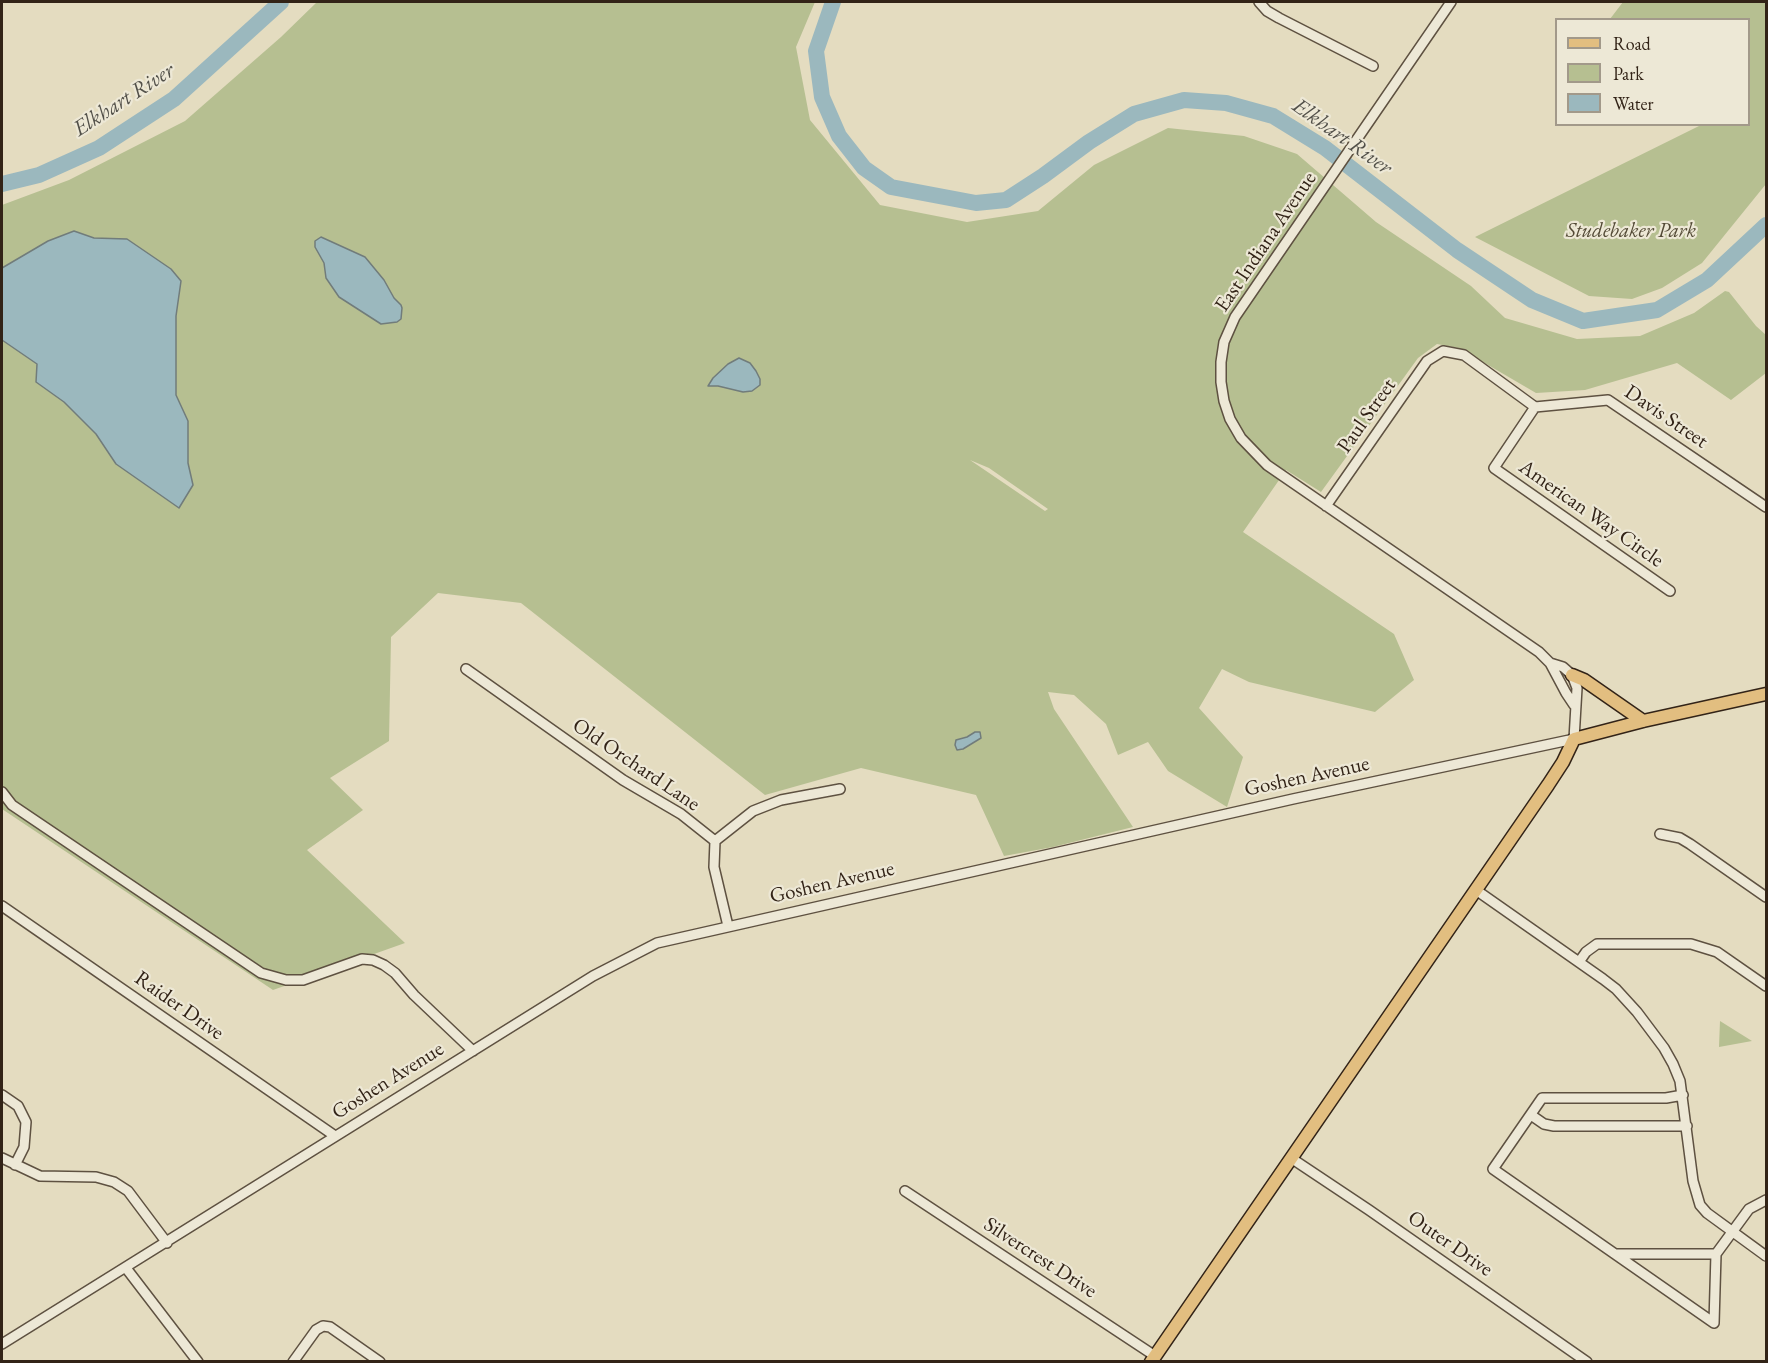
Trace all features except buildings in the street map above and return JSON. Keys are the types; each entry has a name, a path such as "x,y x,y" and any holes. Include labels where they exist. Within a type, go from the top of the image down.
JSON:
{"main road":[{"path":"1572,675 1584,680 1642,721"},
{"name":"Goshen Avenue","path":"1574,739 1642,721 1767,694"},
{"path":"1153,1359 1563,762 1574,739"}],"street":[{"path":"1259,2 1267,12 1373,66"},
{"name":"East Indiana Avenue","path":"1451,2 1235,317 1224,342 1221,362 1224,401 1240,438 1267,465 1539,652 1550,663 1574,705"},
{"name":"Paul Street","path":"1326,506 1427,362 1443,351 1464,355 1535,407"},
{"name":"Davis Street","path":"1535,407 1608,399 1767,507"},
{"name":"American Way Circle","path":"1535,407 1494,468 1670,591"},
{"name":"East Indiana Avenue","path":"1550,663 1563,667 1572,675 1577,688 1574,705 1576,718 1574,739"},
{"name":"Old Orchard Lane","path":"466,669 623,780 681,814 715,841"},
{"name":"Goshen Avenue","path":"2,1344 592,976 657,943 1574,739"},
{"path":"728,926 714,867 715,841 753,811 781,800 840,789"},
{"path":"2,792 12,805 261,973 286,980 303,980 362,959 373,960 395,973 414,995 473,1051"},
{"path":"1660,834 1680,838 1767,897"},
{"path":"1476,890 1617,989 1638,1012 1674,1064 1680,1081 1696,1195 1700,1205 1707,1213 1767,1256"},
{"name":"Raider Drive","path":"2,906 335,1136"},
{"path":"1579,962 1586,952 1597,944 1691,944 1717,952 1767,986"},
{"path":"2,1095 18,1106 26,1122 24,1147 15,1165"},
{"path":"1683,1095 1666,1098 1542,1098 1493,1169 1714,1323 1716,1254 1749,1209 1767,1200"},
{"path":"1531,1115 1544,1124 1554,1126 1687,1126"},
{"path":"2,1158 40,1176 96,1177 114,1182 128,1191 166,1243"},
{"name":"Outer Drive","path":"1292,1158 1369,1209 1587,1362"},
{"name":"Silvercrest Drive","path":"904,1191 1153,1359"},
{"path":"1615,1254 1716,1254"},
{"path":"126,1268 198,1362"},
{"path":"293,1362 316,1330 323,1326 330,1327 380,1362"},
{"path":"2,1331 12,1337"}],"green space":[{"path":"317,2 815,2 796,47 810,120 880,205 967,222 1038,211 1094,165 1168,128 1244,136 1297,154 1376,222 1471,286 1505,318 1577,339 1640,336 1694,313 1725,291 1729,292 1766,335 1766,373 1731,400 1677,363 1585,390 1536,393 1459,348 1437,344 1418,358 1321,492 1286,470 1243,532 1394,634 1414,680 1375,712 1249,682 1222,669 1199,708 1243,757 1227,807 1168,771 1148,742 1118,755 1106,724 1074,695 1048,692 1054,709 1133,827 1053,847 1004,856 976,795 861,768 765,795 521,603 438,593 391,637 389,741 330,778 363,810 307,850 405,943 273,990 2,809 2,205 69,180 185,121 281,37","holes":["970,460 989,468 1048,509 1045,511"]},
{"name":"Studebaker Park","path":"1623,2 1766,2 1766,184 1702,263 1662,288 1632,299 1589,296 1475,237 1699,126 1750,126 1750,18 1611,18"},
{"path":"1720,1021 1752,1041 1719,1047"}],"water":[{"path":"74,231 94,238 127,239 171,269 181,281 176,316 176,395 188,421 188,463 193,485 179,508 116,464 96,434 64,402 36,382 37,364 2,340 2,268 48,241"},
{"path":"321,237 365,257 401,305 401,319 397,322 381,324 339,297 326,278 324,263 315,247 315,241"},
{"path":"739,358 750,363 760,379 760,385 752,391 743,392 708,386 728,364"},
{"path":"980,732 981,738 957,750 956,740"}],"waterway":[{"name":"Elkhart River","path":"2,184 39,175 99,148 174,99 281,2"},
{"name":"Elkhart River","path":"833,2 816,51 822,97 839,136 864,168 891,187 976,203 1006,200 1089,142 1134,114 1184,100 1226,103 1273,116 1325,148 1457,250 1532,300 1583,321 1657,310 1707,280 1766,225"}]}
